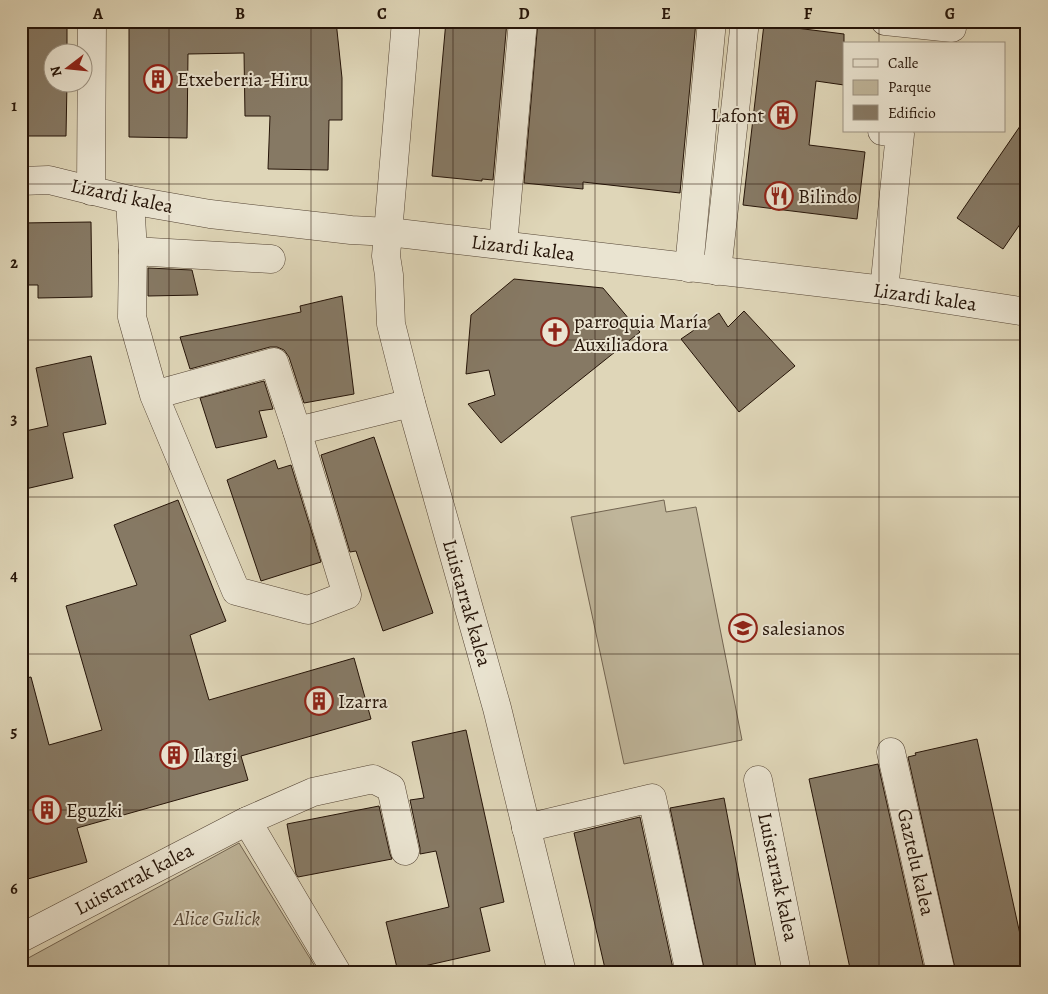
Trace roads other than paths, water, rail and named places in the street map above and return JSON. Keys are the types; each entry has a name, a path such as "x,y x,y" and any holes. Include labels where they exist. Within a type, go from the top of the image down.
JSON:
{"street":[{"path":"91,191 92,21"},
{"name":"Luistarrak kalea","path":"406,21 386,256 389,275 391,324 411,403 497,708 562,973"},
{"path":"502,245 523,21"},
{"path":"689,268 712,21"},
{"path":"716,271 745,21"},
{"path":"885,21 952,28"},
{"path":"884,290 900,134 888,132"},
{"name":"Lizardi kalea","path":"21,181 49,180 130,200 210,214 351,230 389,232 884,290 1027,312"},
{"path":"130,200 133,250 132,317 154,395 236,591 308,610 347,595 274,362 154,395"},
{"path":"133,250 272,259"},
{"path":"297,431 411,403"},
{"name":"Gaztelu kalea","path":"891,752 941,973"},
{"name":"Luistarrak kalea","path":"21,938 247,820 313,792 373,779 391,788 405,851"},
{"name":"Luistarrak kalea","path":"758,780 798,973"},
{"path":"526,828 652,798 690,973"},
{"path":"247,820 337,973"}],"place":[{"name":"Etxeberria-Hiru","path":"158,79"},
{"name":"Lafont","path":"783,115"},
{"name":"Bilindo","path":"779,196"},
{"name":"parroquia María Auxiliadora","path":"555,332"},
{"name":"salesianos","path":"743,628"},
{"name":"Izarra","path":"319,701"},
{"name":"Ilargi","path":"174,755"},
{"name":"Eguzki","path":"47,810"}],"park label":[{"name":"Alice Gulick","path":"217,918"}]}
